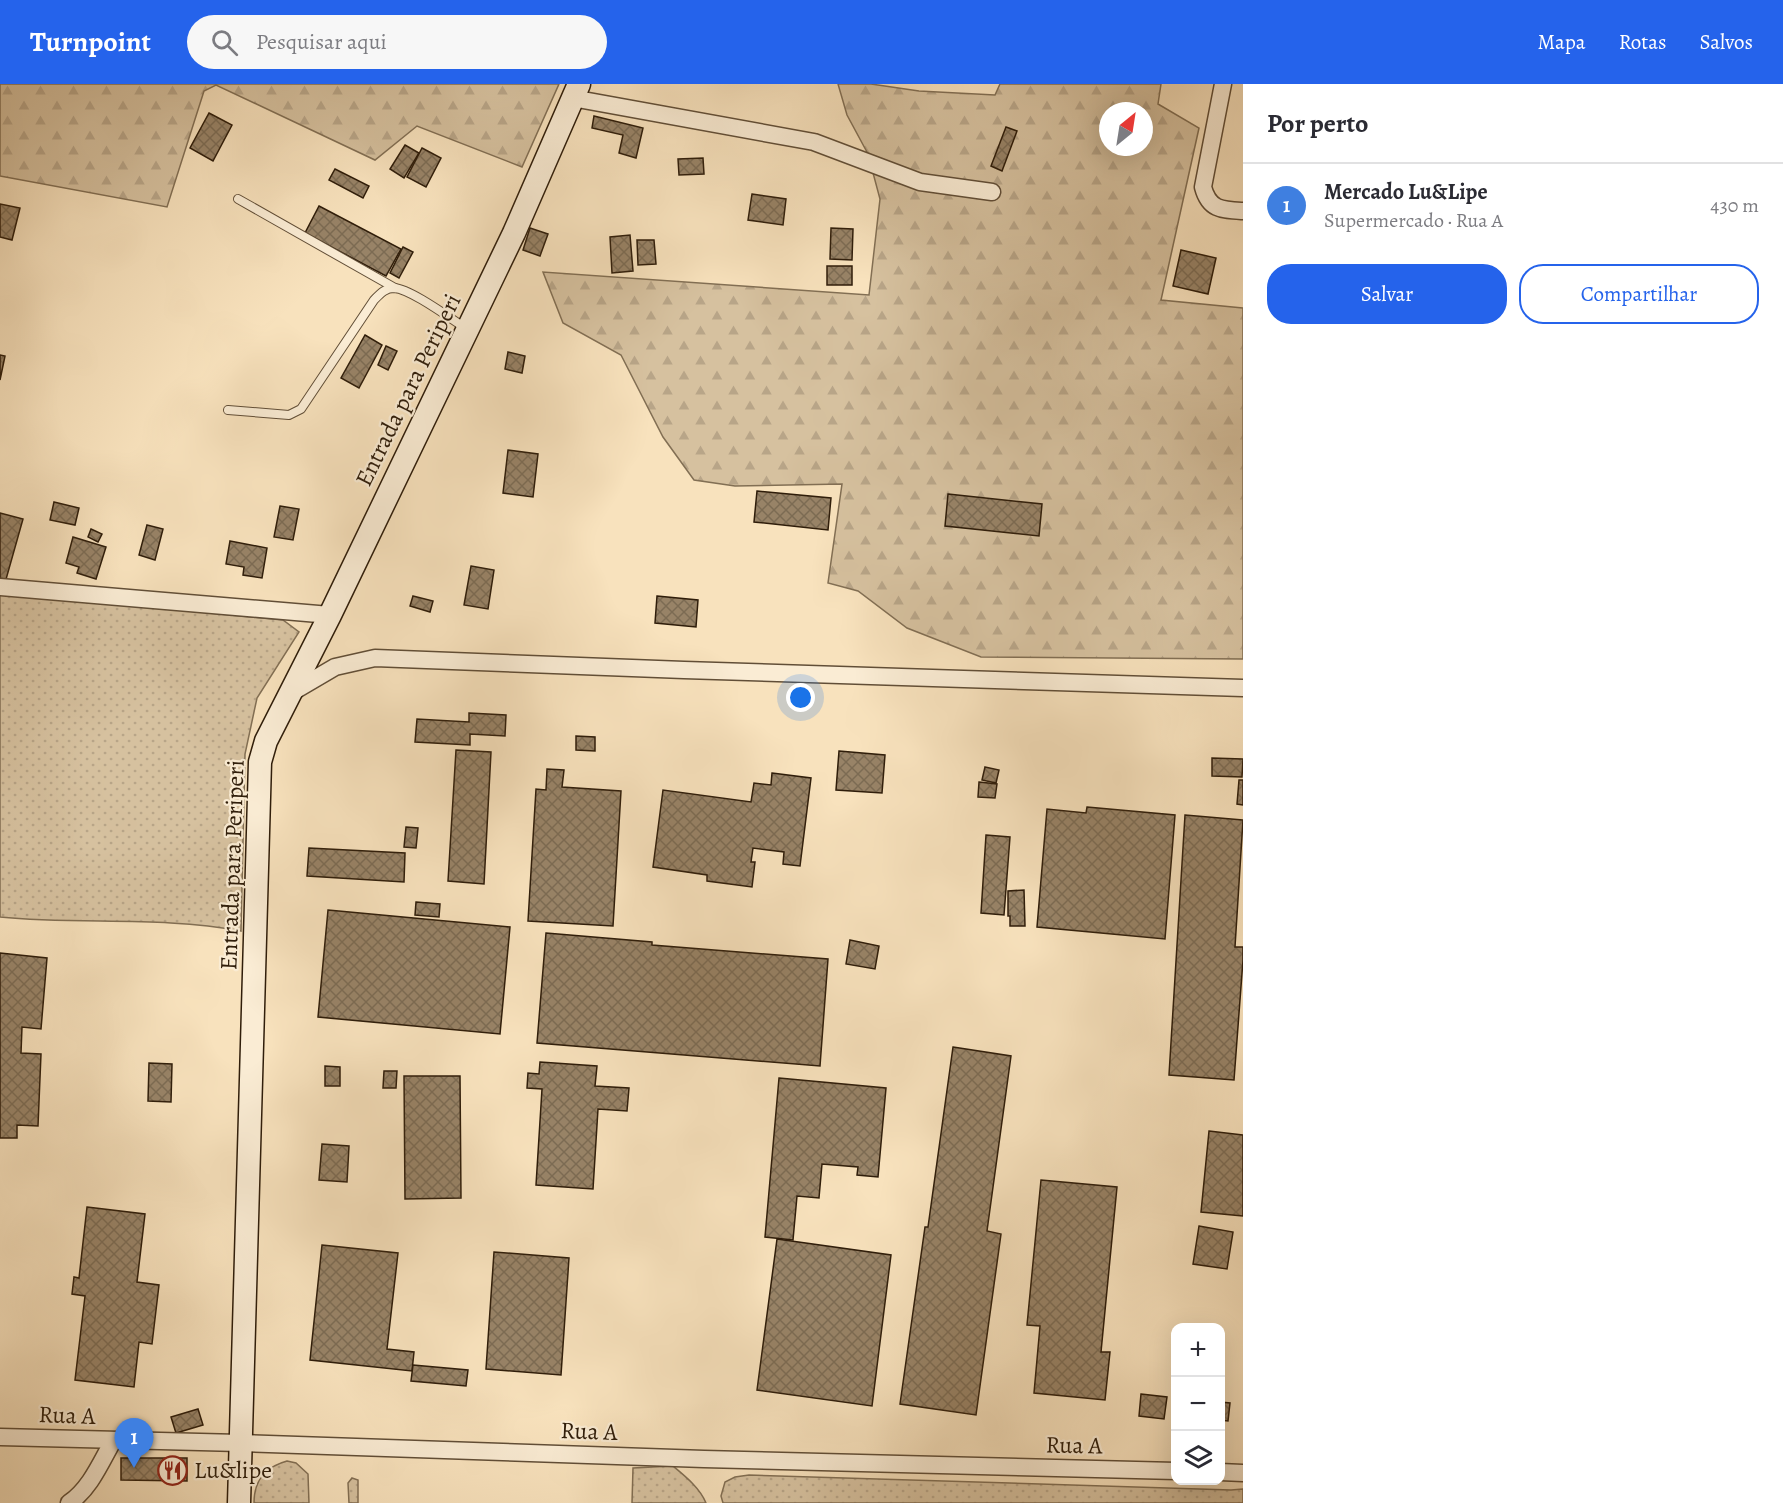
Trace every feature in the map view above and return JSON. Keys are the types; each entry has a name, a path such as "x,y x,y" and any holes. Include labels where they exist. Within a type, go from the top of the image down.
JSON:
{"main road":[{"name":"Entrada para Periperi","path":"239,1503 260,762 266,741 288,695 330,615 514,233 575,91"}],"street":[{"path":"1223,84 1203,188 1206,197 1217,207 1243,212"},
{"path":"575,91 814,142 920,182 992,192"},
{"path":"0,587 330,615"},
{"path":"288,695 334,667 375,658 696,671 1243,688"},
{"name":"Rua A","path":"0,1437 1171,1471"},
{"path":"69,1503 81,1493 91,1479 113,1441"},
{"path":"1225,1472 1243,1473"}],"lane":[{"path":"238,199 395,288 413,295 467,329"},
{"path":"228,410 289,415 301,409 374,300 383,291 395,288"}],"green space":[{"path":"0,84 559,84 522,167 417,126 375,160 216,85 204,91 167,207 0,176"},
{"path":"838,84 871,84 919,91 995,95 1000,84 1161,84 1158,104 1199,128 1161,300 1243,308 1243,659 981,657 907,628 858,591 828,583 842,484 735,486 694,480 663,437 621,355 563,323 543,272 869,295 880,199 868,154 847,115"},
{"path":"0,593 283,620 299,632 257,698 245,754 241,931 211,926 151,922 0,917"},
{"path":"287,1461 296,1463 308,1474 309,1503 254,1503 256,1488 262,1476 273,1467"},
{"path":"673,1466 696,1487 706,1503 632,1503 633,1468"},
{"path":"749,1475 1243,1489 1243,1503 723,1503 721,1496 725,1482 735,1477"},
{"path":"352,1478 358,1480 358,1503 349,1503 348,1483"}],"building":[{"path":"209,113 232,125 213,161 190,148"},
{"path":"594,116 643,128 636,158 619,153 623,135 592,128"},
{"path":"1006,127 1017,131 1002,171 991,166"},
{"path":"405,145 419,153 404,178 390,169"},
{"path":"422,148 441,158 426,187 407,177"},
{"path":"703,158 704,174 679,175 678,159"},
{"path":"335,169 369,186 363,198 329,180"},
{"path":"752,194 786,199 783,225 748,220"},
{"path":"0,204 20,208 12,240 0,237"},
{"path":"319,206 401,249 386,276 305,233"},
{"path":"530,228 548,234 540,256 523,250"},
{"path":"831,228 853,229 852,260 830,259"},
{"path":"630,235 633,271 612,273 610,237"},
{"path":"637,240 654,240 656,264 638,265"},
{"path":"403,247 413,252 399,278 390,273"},
{"path":"1181,250 1216,258 1208,294 1173,286"},
{"path":"827,266 852,266 852,285 827,285"},
{"path":"365,335 382,345 359,388 341,378"},
{"path":"386,346 397,351 388,370 378,365"},
{"path":"508,352 525,356 522,373 505,369"},
{"path":"0,355 5,356 0,380"},
{"path":"508,450 538,454 533,497 503,493"},
{"path":"757,491 831,498 828,530 754,522"},
{"path":"948,494 1042,504 1039,536 945,526"},
{"path":"54,502 79,508 75,525 50,520"},
{"path":"280,506 299,509 293,540 274,537"},
{"path":"0,513 23,519 5,583 0,582"},
{"path":"147,525 163,529 155,560 139,555"},
{"path":"91,529 102,534 98,542 88,537"},
{"path":"73,537 106,547 96,579 77,573 79,567 66,563"},
{"path":"230,541 267,548 262,578 243,575 244,567 226,564"},
{"path":"471,566 494,570 488,609 464,605"},
{"path":"413,596 433,601 430,612 410,606"},
{"path":"657,596 698,600 696,627 655,623"},
{"path":"469,713 506,715 505,736 470,734 470,745 415,742 417,719 469,722"},
{"path":"576,736 595,737 595,751 576,750"},
{"path":"456,750 491,752 484,884 448,881"},
{"path":"839,751 885,755 882,793 836,790"},
{"path":"1212,758 1243,759 1242,777 1212,776"},
{"path":"985,767 999,770 996,783 982,780"},
{"path":"547,769 564,770 562,787 621,791 613,926 528,921 536,789 546,790"},
{"path":"772,773 811,778 800,866 783,864 784,852 753,848 751,862 755,862 752,887 707,881 707,875 653,867 663,790 751,802 754,783 771,785"},
{"path":"1239,780 1243,780 1243,805 1237,804"},
{"path":"979,782 997,784 995,798 978,797"},
{"path":"1087,807 1175,815 1165,939 1037,927 1047,809 1086,813"},
{"path":"1185,815 1243,820 1235,947 1243,947 1243,960 1234,1080 1169,1075"},
{"path":"406,827 418,828 416,848 404,847"},
{"path":"986,835 1010,837 1004,915 981,913"},
{"path":"309,848 405,853 404,882 307,876"},
{"path":"1024,890 1025,926 1010,926 1008,891"},
{"path":"416,902 440,904 439,917 415,915"},
{"path":"328,910 510,927 500,1034 318,1017"},
{"path":"546,933 652,942 652,945 828,959 820,1066 537,1043"},
{"path":"850,940 879,946 875,969 846,964"},
{"path":"0,953 47,958 41,1029 22,1027 21,1053 41,1054 38,1126 17,1125 17,1138 0,1138"},
{"path":"953,1047 1011,1056 987,1231 1001,1234 976,1415 900,1404"},
{"path":"540,1062 597,1066 595,1086 629,1088 627,1111 598,1109 593,1189 536,1185 542,1089 527,1088 528,1073 539,1074"},
{"path":"149,1063 172,1064 171,1102 148,1101"},
{"path":"325,1066 340,1067 340,1086 325,1086"},
{"path":"384,1071 397,1071 396,1088 383,1088"},
{"path":"404,1076 460,1076 461,1198 405,1199"},
{"path":"779,1078 886,1088 878,1177 857,1175 858,1167 822,1164 819,1198 797,1196 793,1240 765,1237"},
{"path":"1209,1131 1243,1135 1243,1216 1201,1212"},
{"path":"322,1144 349,1146 347,1182 319,1180"},
{"path":"1041,1180 1117,1187 1101,1352 1110,1352 1105,1400 1034,1393 1040,1326 1027,1325"},
{"path":"87,1207 145,1214 137,1282 159,1285 152,1344 139,1342 134,1387 75,1380 85,1296 72,1294 74,1277 79,1278"},
{"path":"1199,1226 1233,1232 1227,1269 1193,1264"},
{"path":"777,1239 891,1255 872,1406 757,1390"},
{"path":"322,1245 398,1253 387,1349 414,1352 412,1371 310,1360"},
{"path":"494,1252 569,1258 561,1375 486,1369"},
{"path":"413,1365 468,1370 466,1386 411,1381"},
{"path":"1141,1394 1167,1397 1164,1419 1139,1416"},
{"path":"1225,1402 1230,1403 1228,1421 1225,1421"},
{"path":"198,1409 203,1425 176,1433 171,1417"},
{"path":"121,1458 187,1458 187,1481 121,1480"}],"place":[{"name":"Mercado Lu&Lipe","path":"134,1468"},
{"name":"Lu&lipe","path":"173,1470"}]}
